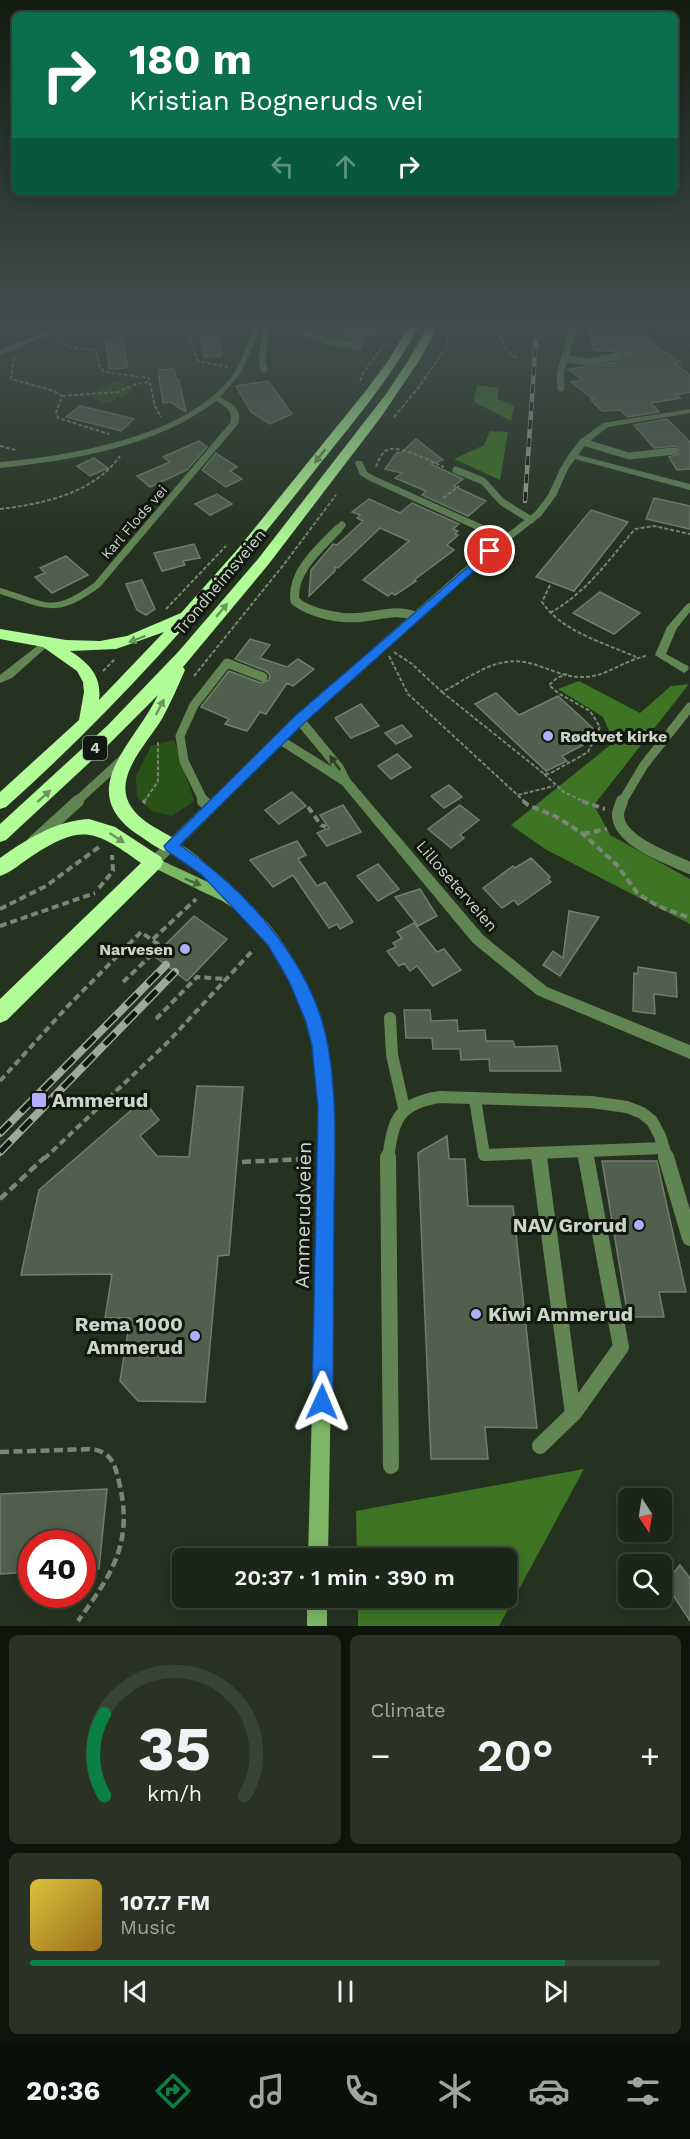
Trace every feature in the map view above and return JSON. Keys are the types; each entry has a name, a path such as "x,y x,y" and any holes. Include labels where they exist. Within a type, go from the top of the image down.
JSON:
{"highway":[{"name":"Trondheimsveien","path":"0,802 86,723 190,613 258,534 364,400"},
{"name":"Trondheimsveien","path":"0,835 74,768 184,655 281,539 385,400"},
{"path":"0,634 45,643 91,647 124,644 190,613"},
{"path":"45,643 78,663 90,678 93,693 86,723"},
{"path":"171,846 131,819 120,803 117,783 129,754 157,713 184,655"},
{"path":"0,868 55,834 88,827 102,829 154,862 0,1013"}],"street":[{"path":"0,465 69,455 120,443 172,423 210,400"},
{"name":"Karl Flods vei","path":"0,591 52,607 76,599 97,585 234,424 236,418 232,407 220,400"},
{"path":"154,862 299,720 415,616 505,539 531,520 552,496 572,456 583,442 606,425 690,411"},
{"path":"572,456 690,487"},
{"path":"359,463 363,473 371,478 505,539"},
{"path":"687,671 660,655 672,627 690,606"},
{"path":"0,679 8,675 45,643"},
{"name":"Lilloseterveien","path":"299,720 339,768 346,782 478,939 542,991 690,1052"},
{"name":"Lilloseterveien","path":"280,740 346,782"},
{"name":"Ammerudveien","path":"171,846 207,871 232,900 261,925 273,940 296,978 314,1022 322,1056 327,1146 318,1548"},
{"name":"Ammerudveien","path":"154,862 232,900"},
{"path":"317,1608 317,1626"}],"lane":[{"path":"583,442 626,456 674,451"},
{"path":"456,470 472,475 487,484 502,502 531,520"},
{"path":"342,525 315,553 304,569 295,585 293,593 295,601 312,610 347,618 400,611 415,616"},
{"path":"210,807 202,800 184,761 180,736 194,705 227,663 263,677"},
{"path":"690,707 650,757 619,804 616,813 621,826 637,841 690,868"},
{"path":"25,851 51,824 129,754"},
{"path":"390,1018 392,1056 404,1108"},
{"path":"391,1466 387,1164 392,1130 396,1118 404,1108 423,1098 475,1099 591,1102 627,1107 642,1113 652,1121 664,1148 690,1238"},
{"path":"475,1099 484,1155 664,1148"},
{"path":"540,1446 556,1435 621,1347 585,1152"},
{"path":"538,1153 573,1414"}],"path":[{"path":"0,510 46,502 98,478 116,463 121,453 120,443 105,432 58,418 56,413 61,400"},
{"path":"154,400 157,412 172,423"},
{"path":"402,408 408,400"},
{"path":"374,472 381,457 392,449 456,470"},
{"path":"439,501 472,475"},
{"path":"189,684 285,563 340,488"},
{"path":"550,613 571,601 584,590 635,529 654,526 690,534"},
{"path":"164,612 228,544"},
{"path":"442,692 492,664 513,660 567,674 589,677 636,657 570,626 550,613 542,602 550,585"},
{"path":"616,813 584,803 554,786 543,773 442,692 412,664 392,651 387,652 408,694 528,805 557,817 583,834 617,865 638,894 658,906 690,918"},
{"path":"100,674 117,658"},
{"path":"543,773 549,774 588,752 600,727 590,711 558,693 549,685 557,678 567,674"},
{"path":"143,803 158,781 158,739"},
{"path":"517,795 554,786"},
{"path":"308,807 321,825 326,827"},
{"path":"583,834 621,826"},
{"path":"87,901 113,871 114,857 109,849 100,842"},
{"path":"0,909 46,886 99,847"},
{"path":"0,926 95,893"},
{"path":"152,940 196,899"},
{"path":"0,1081 67,1007 141,932 161,946 123,982"},
{"path":"0,1199 168,1042 254,949"},
{"path":"156,1019 196,977 225,979"},
{"path":"242,1162 306,1159"},
{"path":"0,1452 85,1449 103,1451 112,1457 121,1488 125,1520 123,1543 118,1562 109,1578 78,1621"}],"green space":[{"path":"97,400 114,400 105,404"},
{"path":"474,400 500,400 514,406 511,421 474,402"},
{"path":"490,431 508,432 500,480 454,459 484,445"},
{"path":"579,681 640,713 671,686 689,684 594,805 610,835 690,879 690,924 545,849 511,825 614,742 603,717 558,689"},
{"path":"174,740 194,801 172,816 152,811 137,797 136,776 151,746"},
{"path":"584,1469 517,1593 517,1548 357,1548 356,1511"},
{"path":"358,1608 509,1608 499,1626 358,1626"}],"building":[{"path":"163,400 183,400 186,412 170,402 163,403"},
{"path":"244,400 282,400 292,414 270,424 251,412"},
{"path":"591,400 669,400 651,403 659,412 627,417 621,410 602,411"},
{"path":"80,406 134,419 121,431 66,417"},
{"path":"667,419 690,442 690,469 677,470 669,457 679,454 677,446 654,448 634,425"},
{"path":"416,439 443,460 431,464 463,479 454,486 486,501 468,516 422,495 426,491 395,478 402,473 385,469 397,452 401,453"},
{"path":"199,441 207,447 187,470 150,487 137,476 170,462 163,457"},
{"path":"216,453 237,467 230,471 242,479 226,487 202,470"},
{"path":"94,458 108,468 90,476 77,466"},
{"path":"217,494 232,504 210,515 195,504"},
{"path":"654,498 690,506 690,529 646,519"},
{"path":"369,499 400,513 412,503 459,524 453,529 458,531 455,534 458,535 447,545 454,550 414,580 416,581 395,595 392,593 388,596 363,580 409,541 380,528 338,568 335,567 335,571 309,596 311,570 333,544 337,545 363,521 357,518 360,515 352,512"},
{"path":"591,510 628,522 574,591 536,577"},
{"path":"194,544 200,558 183,561 185,565 162,571 154,553"},
{"path":"66,556 88,575 52,593 35,577 45,573 40,568"},
{"path":"142,580 155,609 146,615 137,610 126,584"},
{"path":"600,592 640,613 614,634 573,613"},
{"path":"250,639 270,645 260,658 287,667 298,659 314,669 293,686 287,683 266,714 260,712 247,731 225,724 229,719 201,707 229,671 261,683 269,680 270,675 266,671 235,659"},
{"name":"Rødtvet kirke","path":"496,693 519,715 558,696 596,731 578,740 583,745 562,756 567,761 546,771 475,704"},
{"path":"361,704 379,726 351,738 335,718"},
{"path":"402,725 412,736 396,744 385,733"},
{"path":"397,754 411,767 391,779 378,766"},
{"path":"449,785 462,797 444,808 431,796"},
{"path":"292,792 306,806 279,824 265,810"},
{"path":"343,805 361,832 327,846 317,833 329,828 320,815"},
{"path":"460,805 479,820 460,835 464,838 451,848 428,829"},
{"path":"297,841 306,855 298,859 317,886 325,882 353,922 340,929 337,924 329,928 293,875 273,887 250,860"},
{"path":"531,858 550,877 548,879 551,882 518,905 514,900 502,908 483,888 513,866 515,868"},
{"path":"378,864 399,889 378,901 357,876"},
{"path":"420,889 437,916 418,926 395,897"},
{"path":"569,911 599,917 560,976 543,965 553,951 563,958"},
{"path":"194,916 227,939 187,981 154,956"},
{"path":"414,923 437,952 444,949 461,970 433,986 417,966 410,971 404,963 399,966 387,951 396,947 393,943 402,938 397,932"},
{"path":"638,967 676,973 677,997 654,994 655,1014 633,1011 634,973 638,974"},
{"path":"404,1010 430,1010 431,1021 457,1020 458,1031 485,1030 486,1041 513,1041 515,1047 557,1046 561,1071 490,1071 489,1059 461,1060 460,1049 433,1049 432,1038 406,1038"},
{"path":"197,1086 243,1087 229,1255 218,1256 205,1402 138,1401 120,1381 130,1318 105,1318 112,1274 21,1275 39,1190 143,1100 159,1120 140,1136 157,1156 189,1157"},
{"path":"447,1136 449,1159 465,1159 468,1206 513,1206 537,1428 485,1427 488,1459 431,1459 418,1153"},
{"path":"602,1161 657,1161 686,1292 659,1292 664,1317 628,1317"},
{"path":"107,1489 99,1569 96,1569 96,1530 18,1530 18,1573 0,1574 0,1494"},
{"path":"680,1565 690,1578 690,1621 672,1594 672,1575"}],"railway":[{"path":"525,501 532,400"},
{"path":"0,1133 166,965"},
{"path":"0,1152 175,972"}],"place":[{"name":"Rødtvet kirke","path":"548,736"},
{"name":"Narvesen","path":"185,949"},
{"name":"Ammerud","path":"39,1100"},
{"name":"NAV Grorud","path":"639,1225"},
{"name":"Kiwi Ammerud","path":"476,1314"},
{"name":"Rema 1000 Ammerud","path":"195,1336"}],"route":[{"path":"322,1402 327,1146 324,1076 314,1022 296,978 261,925 232,900 207,871 171,846 299,720 490,551"}]}
